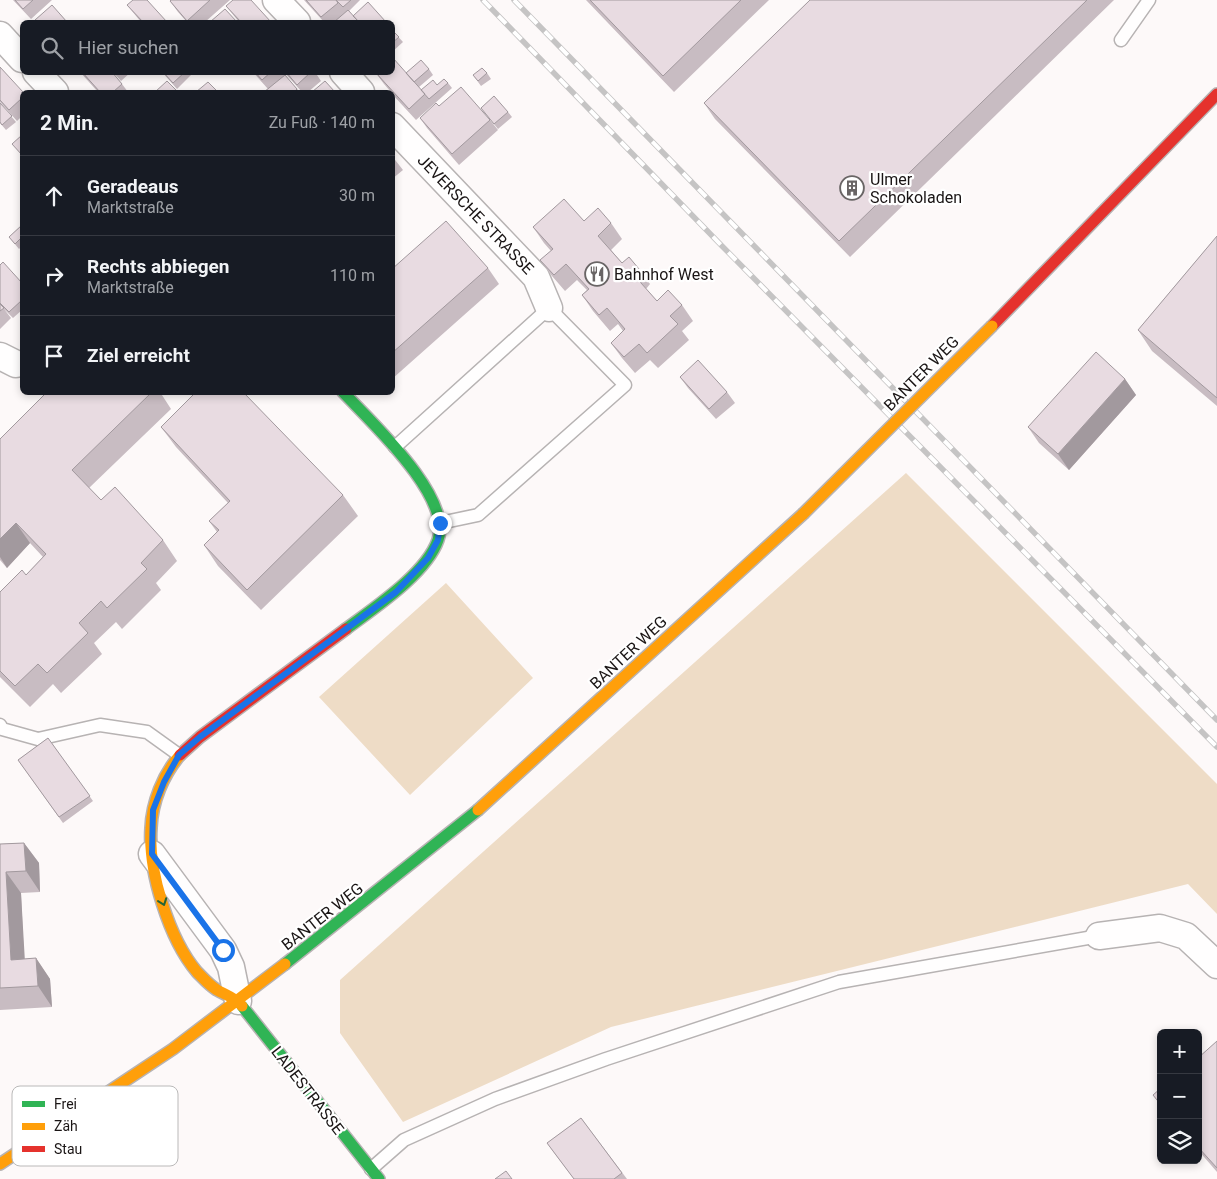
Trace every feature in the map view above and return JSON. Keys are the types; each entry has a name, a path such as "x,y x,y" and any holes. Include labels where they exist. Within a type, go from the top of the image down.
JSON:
{"street":[{"path":"276,0 295,20"},
{"path":"0,35 20,57"},
{"path":"39,75 53,90"},
{"path":"346,75 360,90"},
{"name":"BANTER WEG","path":"117,1086 238,1002 328,932 494,797 802,514 992,326 1217,94"},
{"name":"JEVERSCHE STRASSE","path":"395,129 536,277 549,308"},
{"path":"238,1002 231,967 223,950 152,854 153,810 164,782 179,755 396,592 428,558 438,540 440,523 431,494 395,447 346,395"},
{"path":"1099,936 1160,928 1186,936 1217,965"},
{"name":"LADESTRASSE","path":"238,1002 374,1174"},
{"name":"BANTER WEG","path":"0,1164 12,1156"}],"lane":[{"path":"1121,40 1149,0"},
{"path":"395,447 549,308 625,385 478,515 440,523"},
{"path":"0,726 2,729 38,739 100,725 147,732 179,755"},
{"path":"374,1174 404,1140 495,1099 606,1059 840,982 1099,936"}],"shaded area":[{"path":"906,473 1217,784 1217,914 1188,884 611,1027 403,1122 340,1033 340,980"},
{"path":"446,583 533,678 410,795 319,697"}],"building":[{"path":"15,0 33,0 23,9"},
{"path":"133,0 147,0 165,20 141,20 127,5"},
{"path":"171,0 210,0 188,20"},
{"path":"233,0 251,0 269,20 239,20 226,6"},
{"path":"306,0 336,0 338,3 321,17"},
{"path":"336,0 351,0 343,7"},
{"path":"590,0 741,0 663,76"},
{"name":"Ulmer Schokoladen","path":"810,0 1087,0 839,241 704,103"},
{"path":"368,2 384,20 357,20 353,16"},
{"path":"52,5 65,20 35,20"},
{"path":"225,9 235,20 212,20"},
{"path":"348,10 357,20 336,20"},
{"path":"395,60 425,94 409,109 395,94 395,90 392,90 378,75 395,75"},
{"path":"421,60 429,69 414,82 406,73"},
{"path":"0,67 21,90 20,100 9,110 0,100"},
{"path":"482,68 487,73 478,81 473,75"},
{"path":"85,75 114,75 122,84 115,90 98,90"},
{"path":"166,75 182,75 173,83"},
{"path":"258,75 268,75 262,80"},
{"path":"285,75 297,89 296,90 266,90"},
{"path":"289,75 308,75 297,85"},
{"path":"444,79 448,83 429,99 421,90 433,80 437,85"},
{"path":"167,81 176,90 157,90"},
{"path":"325,81 333,90 314,90"},
{"path":"208,82 216,90 198,90"},
{"path":"461,87 490,120 452,154 420,118 436,103 439,106"},
{"path":"494,96 508,112 494,124 481,108"},
{"path":"0,103 12,116 2,125 0,122"},
{"path":"20,137 20,153 12,144"},
{"path":"564,199 584,221 598,208 611,223 598,236 622,263 629,257 639,269 633,274 657,301 668,290 682,305 670,316 678,324 647,353 639,344 624,357 611,343 625,329 607,308 599,315 582,295 589,289 566,264 554,275 540,260 553,249 533,227"},
{"path":"446,221 488,268 395,350 395,266"},
{"path":"20,227 20,239 15,244 9,237"},
{"path":"1217,236 1217,398 1138,330"},
{"path":"3,262 20,281 20,302 9,312 0,303 0,265"},
{"path":"1096,352 1125,379 1058,454 1028,427"},
{"path":"698,360 727,392 709,409 680,377"},
{"path":"44,395 149,395 72,470 101,500 115,487 163,540 141,563 147,569 107,608 101,601 79,623 88,633 47,673 38,664 15,686 0,671 0,592 22,570 26,575 46,554 16,523 0,539 0,439"},
{"path":"193,395 246,395 343,495 247,590 204,545 219,530 209,521 230,501 161,427"},
{"path":"48,738 90,796 59,817 18,760"},
{"path":"24,843 26,871 6,872 11,960 36,958 38,986 0,988 0,844"},
{"path":"1217,1041 1217,1168 1202,1151 1202,1054"},
{"path":"1157,1092 1157,1100 1153,1095"},
{"path":"581,1118 622,1173 614,1179 574,1179 547,1143"},
{"path":"506,1171 512,1179 495,1179"}],"railway":[{"path":"483,0 722,246 1217,747"},
{"path":"514,0 1217,720"}],"traffic: fast":[{"path":"346,395 407,461 422,482 433,503 439,523 438,540 432,553 411,578 346,629"},
{"path":"285,964 478,810"},
{"path":"242,1006 379,1179"}],"traffic: slow":[{"path":"803,514 992,326"},
{"path":"478,810 803,514"},
{"path":"180,755 168,771 156,799 152,818 151,845 157,884 169,923 187,958 209,984 242,1006"},
{"path":"117,1086 173,1049 285,964"},
{"path":"0,1164 12,1156"}],"traffic: jam":[{"path":"992,326 1217,94"},
{"path":"180,755 200,737 346,629"}],"place":[{"name":"Ulmer Schokoladen","path":"852,188"},
{"name":"Bahnhof West","path":"597,274"}],"route":[{"path":"223,950 152,854 151,831 153,810 164,782 179,755 200,737 396,592 428,558 438,540 440,523"}]}
